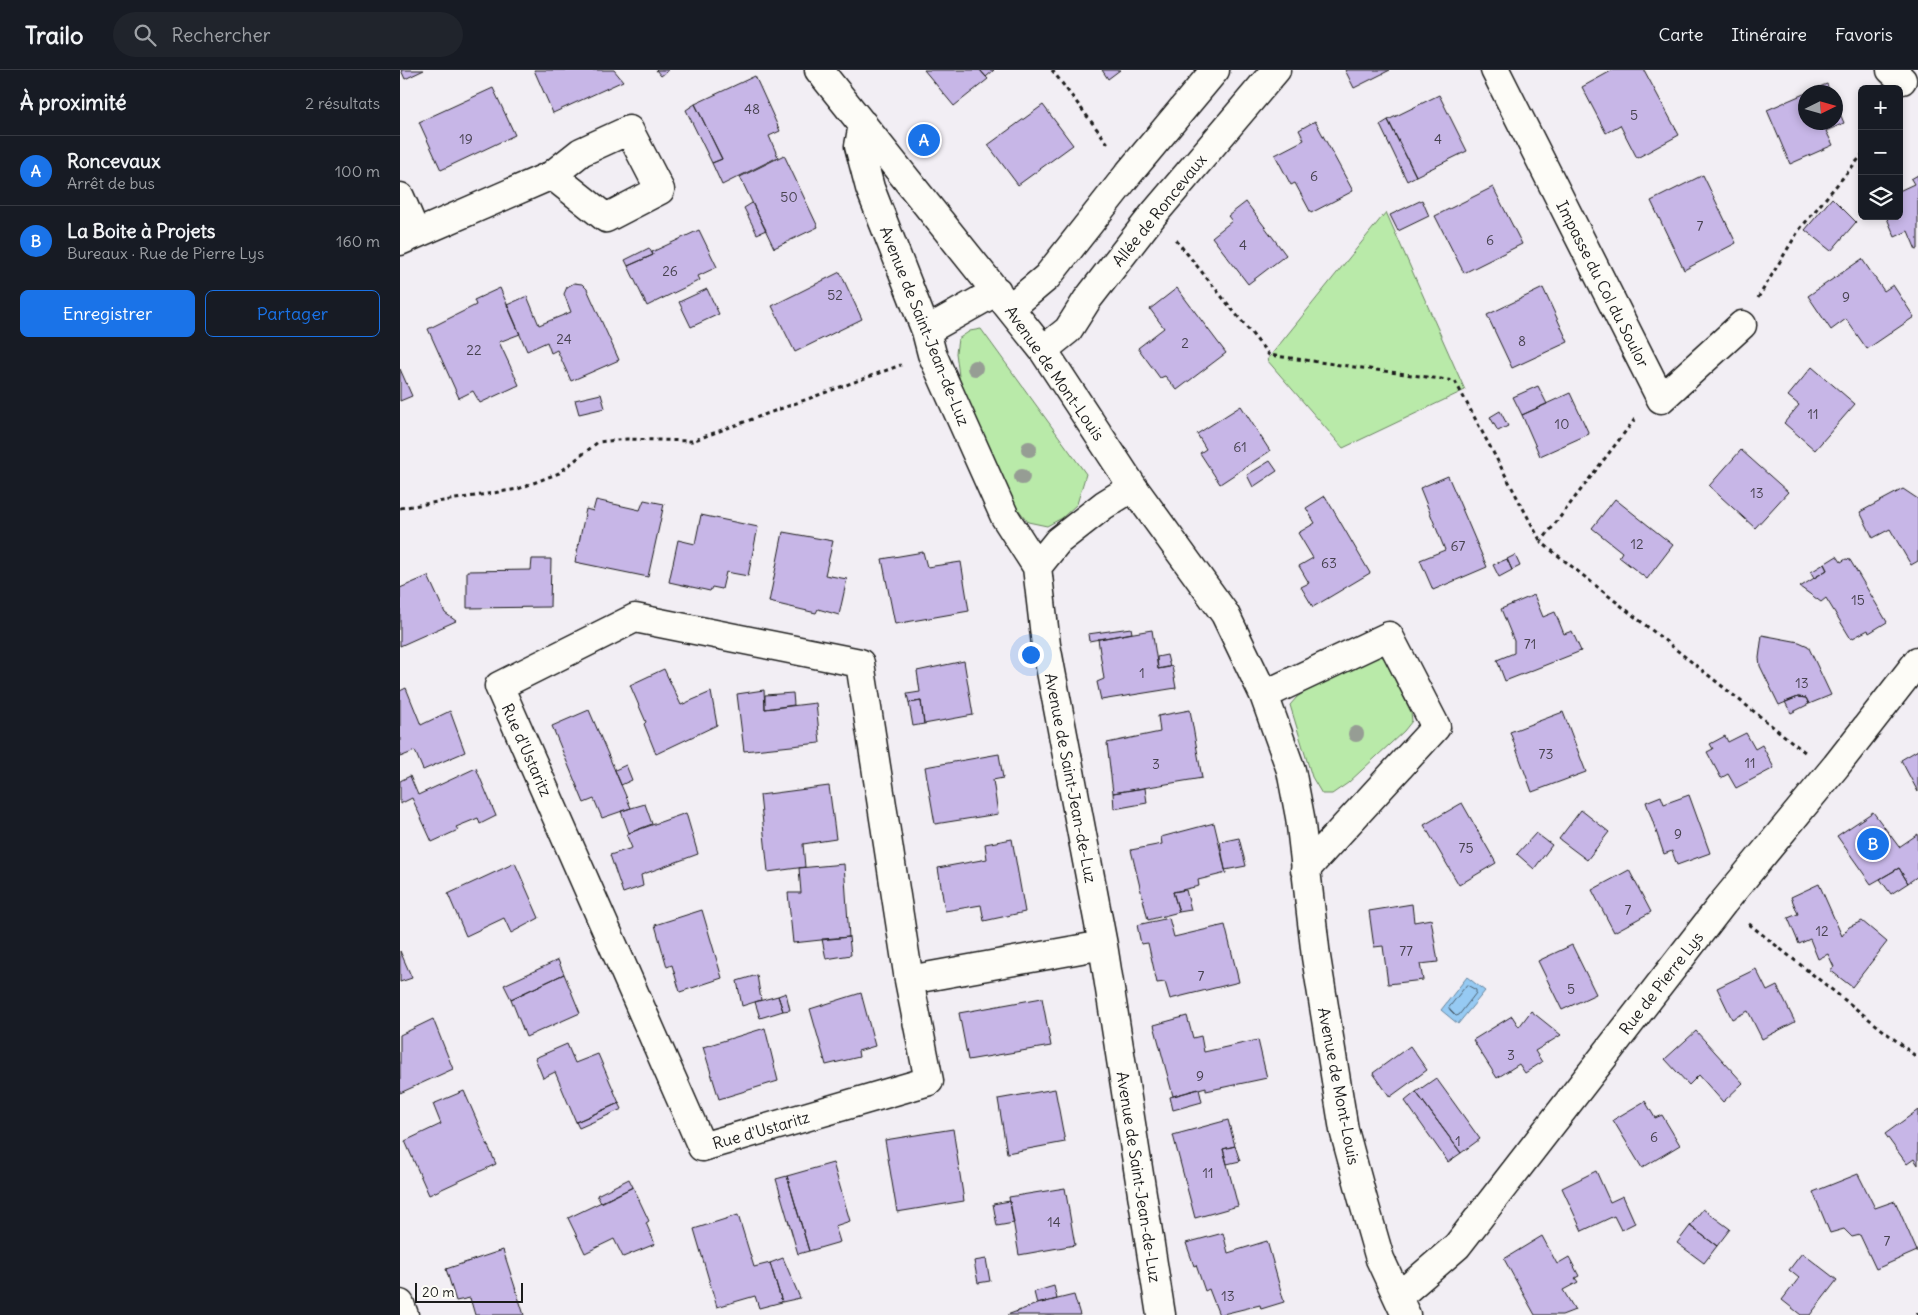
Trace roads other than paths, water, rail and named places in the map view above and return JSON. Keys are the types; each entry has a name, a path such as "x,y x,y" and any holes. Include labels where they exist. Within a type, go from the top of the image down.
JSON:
{"street":[{"name":"Avenue de Mont-Louis","path":"819,70 1043,350 1133,486 1225,614 1264,695 1291,770 1300,817 1316,958 1344,1130 1380,1259 1402,1306"},
{"path":"929,342 1047,277 1129,173 1215,70"},
{"name":"Allée de Roncevaux","path":"1043,350 1068,330 1087,300 1154,215 1276,70"},
{"name":"Impasse du Col du Soulor","path":"1495,70 1661,399 1742,325"},
{"name":"Avenue de Saint-Jean-de-Luz","path":"863,124 859,146 870,188 929,342 1005,518 1037,567 1046,645 1103,945 1161,1315"},
{"path":"400,196 408,238 552,175"},
{"path":"1037,567 1058,541 1104,505 1133,486"},
{"name":"Rue d'Ustaritz","path":"635,618 860,663 910,980 929,1081 702,1147 499,686 635,618"},
{"path":"1264,695 1389,636 1436,727 1305,870"},
{"name":"Rue de Pierre Lys","path":"1402,1306 1457,1246 1723,903 1836,766 1918,661"},
{"path":"910,980 1103,945"},
{"path":"400,1304 404,1315"}],"water":[{"path":"1467,977 1485,991 1458,1024 1441,1010"}],"place":[{"name":"Roncevaux","path":"924,140"},
{"name":"La Boite à Projets","path":"1873,844"}]}
